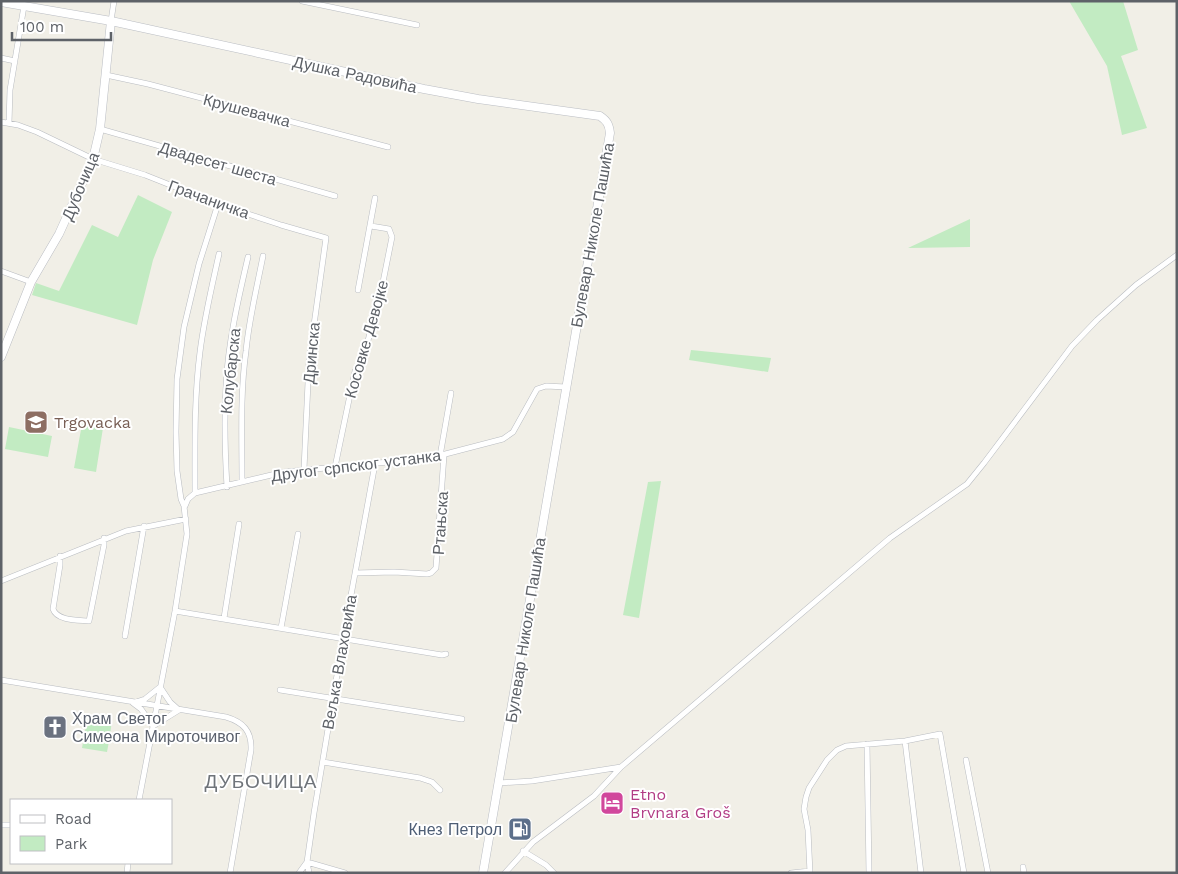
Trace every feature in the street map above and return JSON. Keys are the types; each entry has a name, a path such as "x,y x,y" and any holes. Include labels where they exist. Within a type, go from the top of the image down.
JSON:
{"street":[{"name":"Дубочица","path":"1,357 4,341 31,282 59,234 93,159 100,129 114,1"},
{"path":"302,1 417,25"},
{"name":"Душка Радовића","path":"1,2 112,21 478,100 600,116"},
{"path":"9,123 10,90 24,6"},
{"path":"1,58 15,61"},
{"name":"Крушевачка","path":"106,75 148,84 388,147"},
{"name":"Булевар Николе Пашића","path":"483,873 610,133 606,120 600,116"},
{"name":"Грачаничка","path":"1,122 37,132 93,159 145,175 218,204 326,238"},
{"name":"Двадесет шеста","path":"100,129 335,196"},
{"name":"Косовке Девојке","path":"358,290 376,198"},
{"path":"139,799 187,534 177,471 177,380 184,327 199,264 218,204"},
{"name":"Косовке Девојке","path":"335,467 355,371 362,360 383,282 392,237 389,229 371,226"},
{"name":"Дринска","path":"304,469 309,361 326,238"},
{"path":"184,506 188,498 195,493 195,429 200,351 219,254"},
{"path":"242,482 241,417 243,382 246,350 263,256"},
{"path":"505,872 523,851 594,796 621,767 890,538 966,484 1072,346 1097,320 1136,285 1177,256"},
{"name":"Колубарска","path":"227,487 225,440 226,385 230,344 248,257"},
{"path":"1,272 31,282"},
{"name":"Другог српског устанка","path":"195,493 227,487 284,472 415,460 442,455 507,437 537,389 546,386 566,386"},
{"name":"Ртањска","path":"355,573 394,572 427,574 436,568 442,455 451,393"},
{"name":"Вељка Влаховића","path":"299,873 306,862 343,639 375,464"},
{"path":"1,581 104,538 144,526 186,519"},
{"path":"224,618 239,524"},
{"path":"126,636 144,526"},
{"path":"281,628 298,534"},
{"path":"60,556 54,612 58,617 90,622 104,538"},
{"path":"174,611 442,655 446,654"},
{"path":"1,680 234,720 244,726 251,737 251,750 230,873"},
{"path":"133,703 152,695 160,687"},
{"path":"160,687 166,697 179,710"},
{"path":"280,690 462,719"},
{"path":"133,703 141,708 153,726"},
{"path":"153,726 179,710"},
{"path":"791,873 810,872 808,830 804,809 809,788 827,760 836,750 846,746 904,741 940,734 964,873"},
{"path":"904,741 921,873"},
{"path":"867,744 869,873"},
{"path":"966,760 988,873"},
{"path":"323,762 420,778 432,782 440,790"},
{"path":"499,783 621,767"},
{"path":"523,851 546,865 554,873"},
{"path":"306,862 345,873"},
{"name":"Вељка Влаховића","path":"306,862 309,873"}],"green space":[{"path":"1069,1 1123,1 1138,50 1121,56 1147,128 1122,135 1107,66"},
{"path":"138,195 172,212 153,260 137,325 32,295 36,283 59,291 92,225 118,237"},
{"path":"970,219 970,247 908,248"},
{"path":"691,350 771,358 768,372 689,360"},
{"path":"82,424 103,428 96,472 74,468"},
{"path":"9,427 52,436 48,457 5,449"},
{"path":"661,481 639,618 623,615 648,482"},
{"path":"88,715 112,719 110,735 85,731"},
{"path":"85,731 110,736 107,752 82,748"}],"place":[{"name":"Trgovacka","path":"36,422"},
{"name":"Храм Светог Симеона Мироточивог","path":"55,727"},
{"name":"Etno Brvnara Groš","path":"612,803"},
{"name":"Кнез Петрол","path":"520,829"}],"district":[{"name":"ДУБОЧИЦА","path":"261,781"}]}
